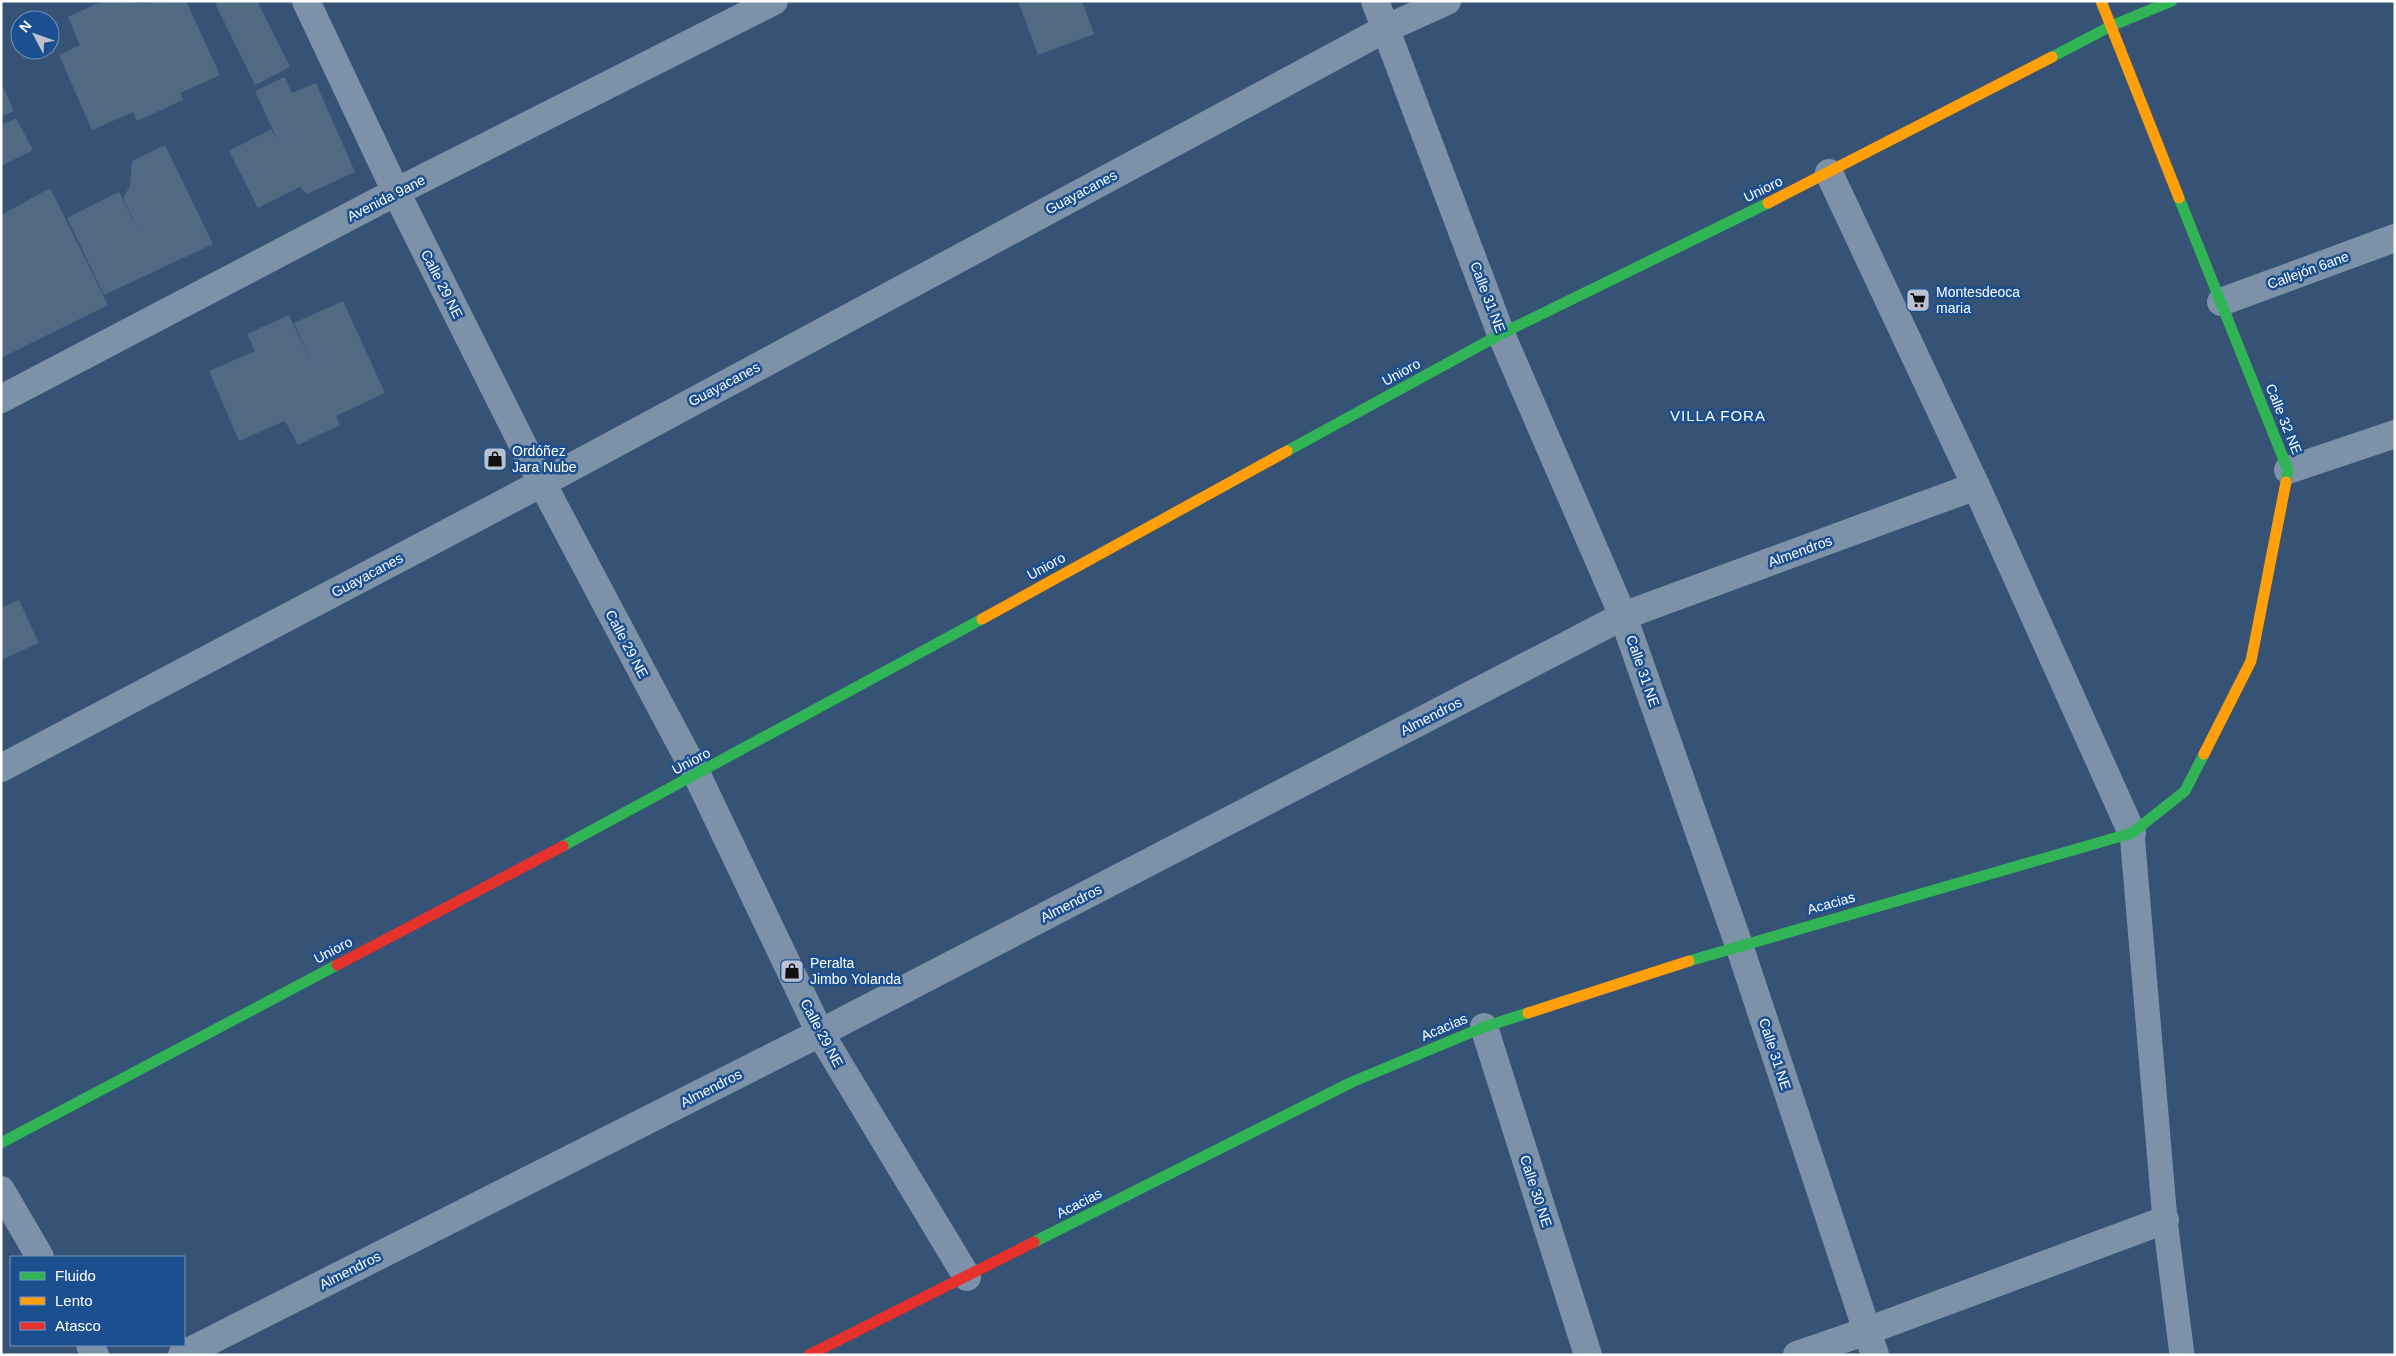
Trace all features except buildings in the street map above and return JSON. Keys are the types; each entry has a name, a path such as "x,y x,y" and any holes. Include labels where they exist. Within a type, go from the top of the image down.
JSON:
{"street":[{"name":"Calle 29 NE","path":"306,1 396,192 542,483 697,775 820,1033 967,1277"},
{"name":"Avenida 9ane","path":"1,399 396,192 774,1"},
{"name":"Calle 31 NE","path":"1375,1 1501,334 1623,616 1739,945 1871,1343"},
{"name":"Guayacanes","path":"1,768 542,483 1385,29 1447,1"},
{"name":"Calle 32 NE","path":"2101,1 2288,470 2251,661 2185,790 2132,833"},
{"name":"Unioro","path":"1,1143 697,775 1501,334 1829,173 2111,26 2172,1"},
{"path":"1829,173 1976,486 2132,833"},
{"name":"Callejón 6ane","path":"2221,302 2395,238"},
{"path":"2288,470 2395,434"},
{"name":"Almendros","path":"182,1355 820,1033 1623,616 1976,486"},
{"name":"Acacias","path":"809,1355 1352,1082 1484,1026 1739,945 2132,833"},
{"name":"Calle 30 NE","path":"1484,1026 1588,1355"},
{"path":"1,1190 39,1256"},
{"path":"1797,1355 1871,1343 2166,1220"}],"lane":[{"path":"2132,833 2166,1220 2182,1355"}],"traffic: fast":[{"path":"2052,57 2111,26 2172,1"},
{"path":"2179,198 2288,470 2286,482"},
{"path":"1287,451 1501,334 1768,203"},
{"path":"563,846 982,619"},
{"path":"1689,961 2132,833 2185,791 2204,754"},
{"path":"1,1143 337,965"},
{"path":"1034,1242 1352,1082 1484,1027 1528,1013"}],"traffic: slow":[{"path":"2101,1 2179,198"},
{"path":"1768,203 2052,57"},
{"path":"982,619 1287,451"},
{"path":"2204,754 2251,661 2286,482"},
{"path":"1528,1013 1689,961"}],"traffic: jam":[{"path":"337,965 563,846"},
{"path":"809,1355 1034,1242"}],"place":[{"name":"Montesdeoca maria","path":"1918,300"},
{"name":"Ordóñez Jara Nube","path":"495,459"},
{"name":"Peralta Jimbo Yolanda","path":"792,971"}],"district":[{"name":"VILLA FORA","path":"1718,415"}]}
